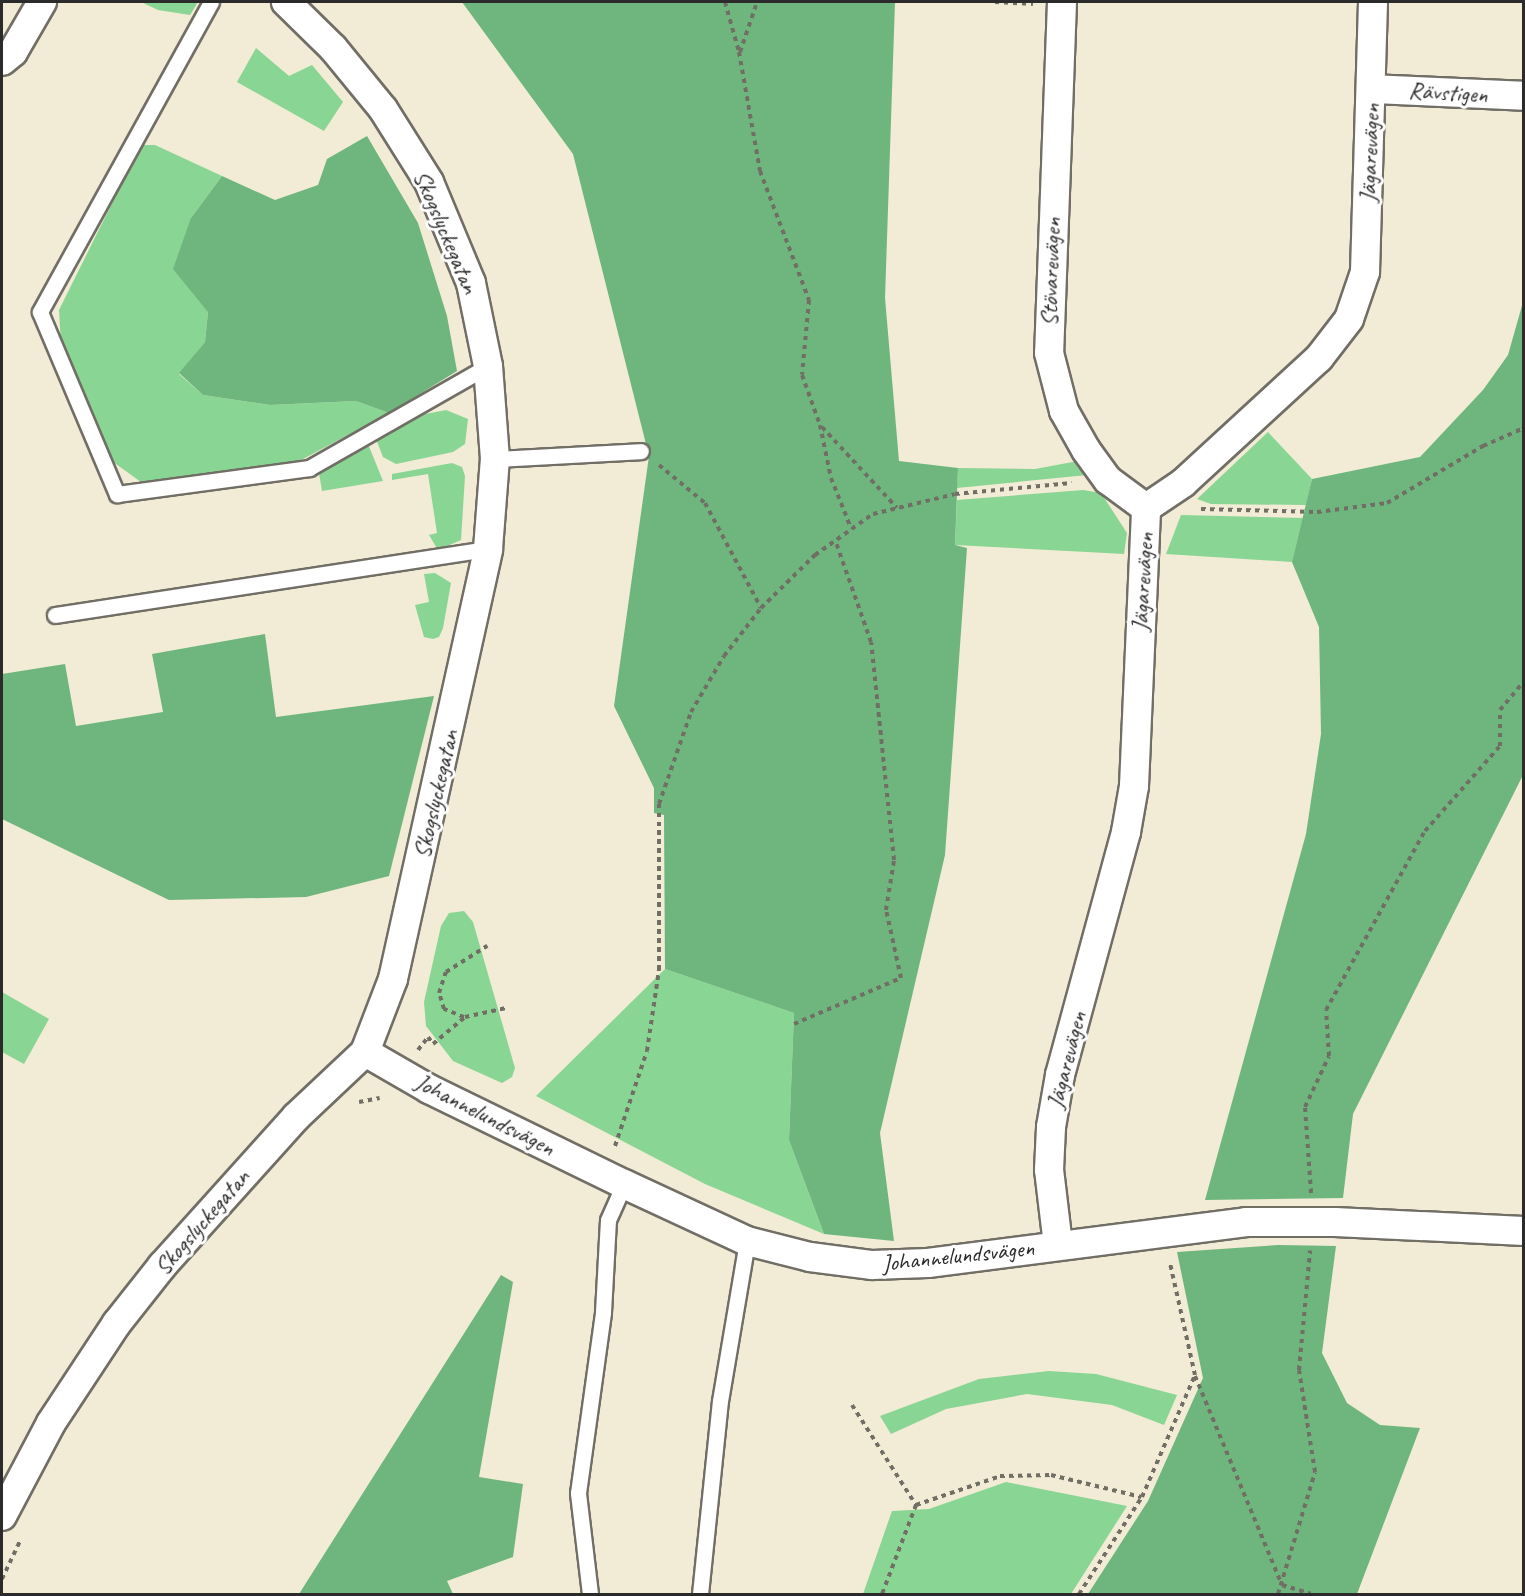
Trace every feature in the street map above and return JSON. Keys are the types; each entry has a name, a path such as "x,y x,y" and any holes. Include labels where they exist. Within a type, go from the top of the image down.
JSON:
{"street":[{"path":"2,62 14,52 42,2"},
{"name":"Skogslyckegatan","path":"2,1516 51,1423 117,1323 155,1275 296,1117 365,1052 393,979 488,549 495,459 488,366 471,283 429,182 383,110 333,48 286,2"},
{"name":"Jägarevägen","path":"1058,1245 1049,1170 1055,1106 1126,832 1134,786 1146,508 1183,483 1319,358 1349,319 1365,272 1373,2"},
{"name":"Stövarevägen","path":"1062,4 1049,353 1064,411 1108,480 1146,508"},
{"name":"Rävstigen","path":"1372,89 1524,96"},
{"name":"Johannelundsvägen","path":"365,1052 396,1085 614,1179 747,1241 810,1257 872,1265 928,1263 1163,1230 1246,1222 1313,1222 1524,1231"}],"lane":[{"path":"211,2 39,312 117,494 309,468 488,366"},
{"path":"495,459 641,451"},
{"path":"55,615 488,549"},
{"path":"590,1594 578,1492 603,1312 614,1179"},
{"path":"700,1594 720,1401 747,1241"}],"path":[{"path":"725,2 739,52 760,171 809,300 802,375 820,425 831,478 851,528"},
{"path":"739,52 757,2"},
{"path":"995,2 1062,4"},
{"path":"820,425 897,508"},
{"path":"1146,508 1317,512 1387,503 1483,446 1524,428"},
{"path":"641,451 705,503 761,608"},
{"path":"614,1179 647,1051 659,970 659,804 691,712 724,656 761,608 835,540 873,514 955,494 1108,480"},
{"path":"794,1024 901,978 886,910 894,860 871,642 835,540"},
{"path":"1278,1594 1315,1472 1299,1370 1313,1222 1305,1107 1329,1056 1326,1010 1425,831 1500,746 1500,710 1524,681"},
{"path":"465,1017 444,1009 439,993 446,972 487,946"},
{"path":"349,1107 373,1098 396,1085 428,1036 433,1044 465,1017 506,1008"},
{"path":"1163,1230 1195,1375 1282,1585"},
{"path":"1079,1594 1142,1497 1195,1375"},
{"path":"852,1405 916,1505"},
{"path":"916,1505 1000,1476 1051,1475 1142,1497"},
{"path":"882,1594 916,1505"},
{"path":"2,1579 22,1538"},
{"path":"1282,1585 1311,1594"}],"green space":[{"path":"141,2 198,2 190,15 158,10"},
{"path":"462,2 895,2 885,298 899,461 958,468 955,545 967,548 945,855 880,1133 894,1241 824,1234 789,1140 794,1013 665,969 664,815 654,813 654,788 614,706 649,456 573,154"},
{"path":"256,48 289,76 312,65 343,102 324,131 237,82"},
{"path":"367,136 418,223 447,316 457,371 389,413 356,401 270,405 203,395 179,373 205,342 208,312 173,269 191,218 222,176 275,200 318,185 327,159"},
{"path":"141,145 155,145 222,176 191,218 208,312 205,342 179,374 203,395 270,405 356,401 389,413 288,467 161,487 141,482 109,459 61,345 59,310"},
{"path":"1523,302 1523,775 1353,1114 1343,1198 1205,1200 1306,834 1321,734 1319,627 1292,562 1312,479 1420,457 1483,390 1508,355"},
{"path":"446,410 468,419 465,444 453,452 396,464 383,457 374,434 410,417"},
{"path":"1268,432 1312,479 1306,505 1211,504 1197,499"},
{"path":"368,444 383,481 322,491 319,473 322,465 355,445"},
{"path":"1078,461 1087,475 957,488 958,468 1035,469"},
{"path":"452,463 462,467 465,476 461,540 438,550 429,535 437,533 428,474 392,480 392,474"},
{"path":"1083,490 1101,493 1127,533 1124,554 955,545 957,500"},
{"path":"1181,515 1303,518 1292,562 1166,554"},
{"path":"435,573 451,583 443,628 439,637 433,639 424,637 415,605 429,602 424,574"},
{"path":"265,634 276,717 434,696 389,876 306,897 169,900 2,819 2,674 65,664 76,726 163,712 152,654"},
{"path":"464,911 473,922 515,1068 512,1077 502,1083 453,1061 426,1026 424,1002 441,926 449,913"},
{"path":"665,969 794,1013 789,1140 824,1234 705,1184 536,1096"},
{"path":"2,992 49,1019 24,1064 2,1052"},
{"path":"1278,1245 1336,1246 1322,1353 1347,1403 1380,1425 1420,1428 1357,1594 1088,1594 1148,1501 1203,1378 1177,1252"},
{"path":"501,1275 513,1282 479,1477 523,1484 513,1557 447,1581 453,1594 299,1594"},
{"path":"1049,1371 1096,1374 1177,1395 1164,1425 1112,1405 1027,1394 946,1409 891,1434 880,1416 979,1379"},
{"path":"1006,1482 1127,1506 1071,1594 863,1594 892,1511 929,1509"}]}
